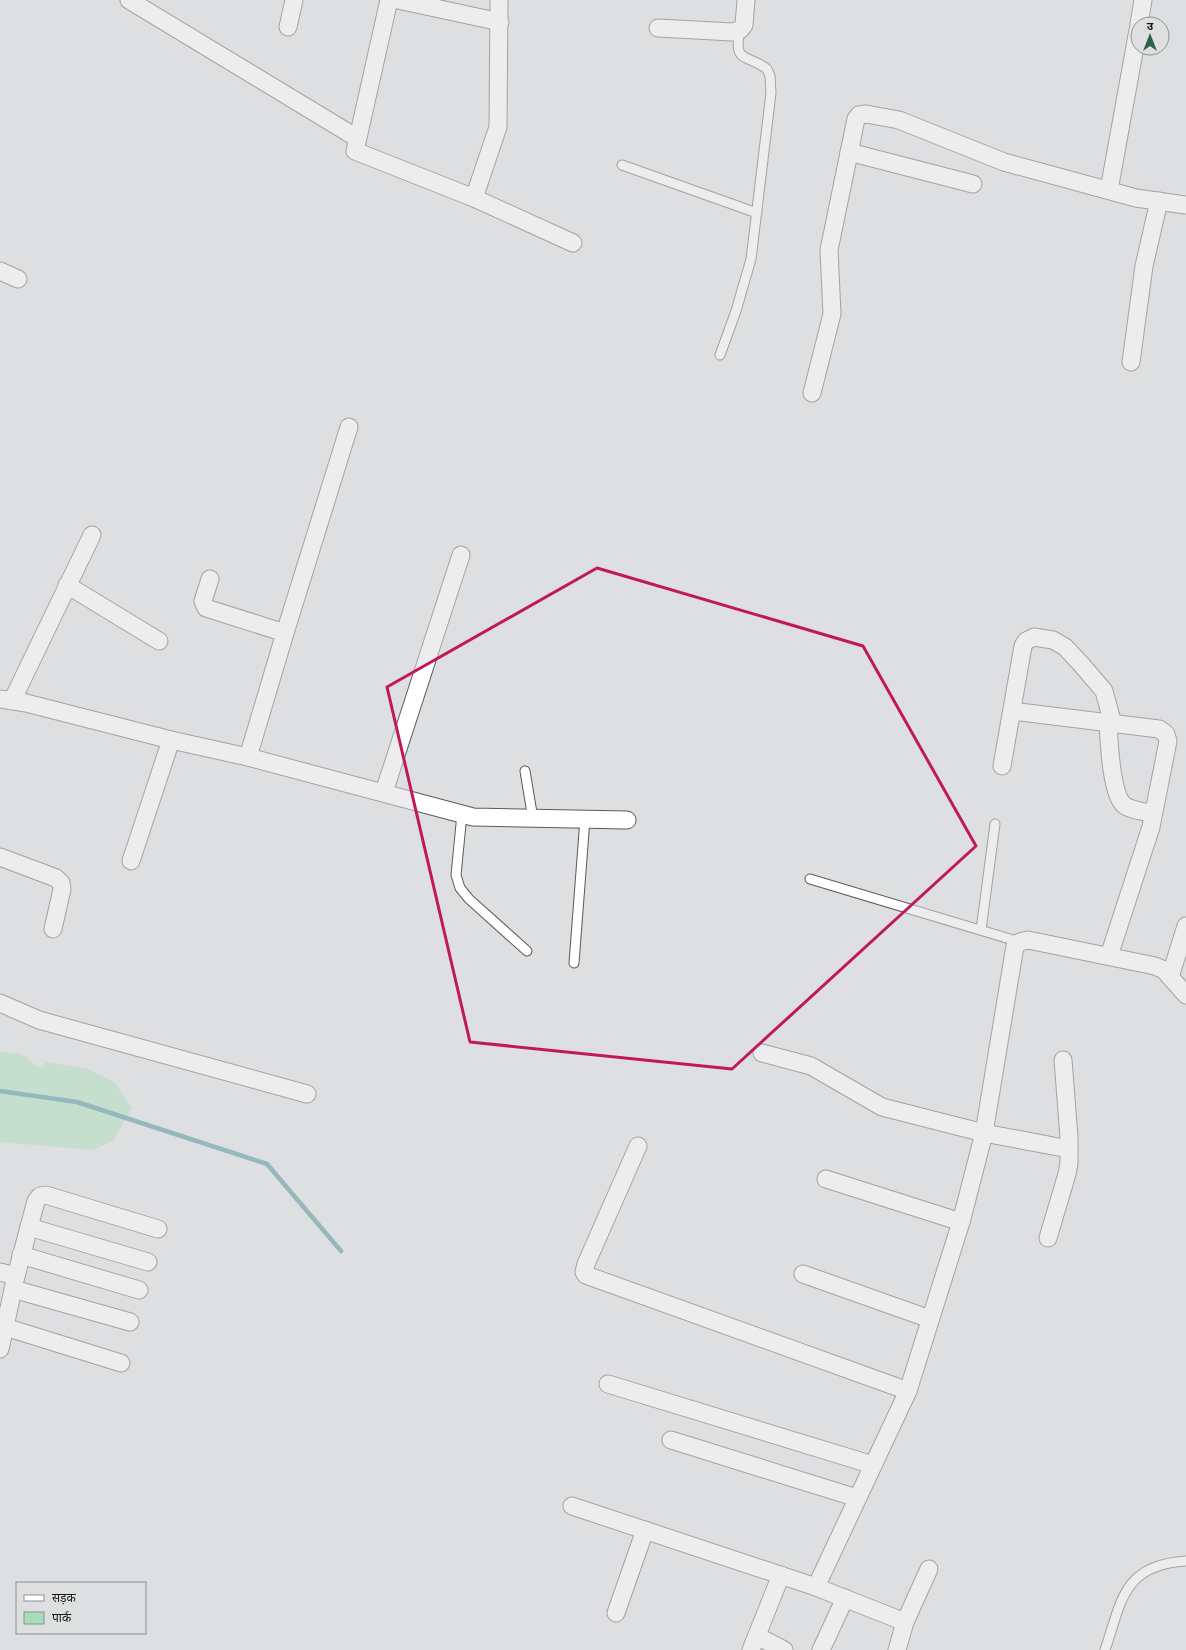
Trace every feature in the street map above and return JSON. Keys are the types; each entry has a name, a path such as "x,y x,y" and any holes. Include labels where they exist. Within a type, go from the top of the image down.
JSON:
{"street":[{"path":"128,0 358,138"},
{"path":"288,27 294,0"},
{"path":"389,0 356,151 474,198 573,243"},
{"path":"398,0 500,22"},
{"path":"474,198 498,127 499,0"},
{"path":"658,28 732,32 740,30 744,25 746,0"},
{"path":"1140,16 1143,0"},
{"path":"1109,190 1133,56"},
{"path":"812,393 832,314 829,250 856,119 860,115 866,114 899,120 1004,162 1136,198 1186,205"},
{"path":"849,152 973,184"},
{"path":"1131,362 1144,266 1159,201"},
{"path":"0,270 18,278"},
{"path":"248,757 349,427"},
{"path":"92,535 67,586 6,700 26,703 171,740 248,757 462,814 485,818 626,820"},
{"path":"384,792 461,556"},
{"path":"210,579 203,601 206,608 285,633"},
{"path":"67,586 159,641"},
{"path":"1002,766 1023,646 1026,641 1034,637 1053,640 1065,647 1100,684 1104,691 1108,701 1111,724 1111,768 1119,799 1130,808 1153,814"},
{"path":"1012,711 1159,730 1166,734 1168,741 1151,827 1108,956"},
{"path":"131,861 171,740"},
{"path":"0,857 56,878 61,883 62,889 53,929"},
{"path":"1170,977 1186,926"},
{"path":"816,1587 908,1391 961,1222 984,1133 1015,946 1020,942 1028,940 1155,966 1164,970 1186,995"},
{"path":"0,1003 39,1020 308,1094"},
{"path":"762,1053 810,1066 882,1107 984,1133 1069,1149"},
{"path":"1048,1238 1067,1174 1069,1149 1063,1060"},
{"path":"638,1146 586,1264 584,1272 586,1275 908,1391"},
{"path":"826,1179 961,1222"},
{"path":"0,1348 5,1327 9,1279 21,1255 36,1201 40,1196 46,1195 158,1229"},
{"path":"29,1227 148,1262"},
{"path":"21,1255 139,1290"},
{"path":"803,1274 930,1319"},
{"path":"9,1279 130,1322"},
{"path":"5,1327 121,1363"},
{"path":"608,1384 873,1465"},
{"path":"670,1440 857,1498"},
{"path":"572,1506 816,1587 905,1622"},
{"path":"616,1613 645,1530"},
{"path":"897,1650 905,1622 929,1569"},
{"path":"781,1575 754,1643 784,1650"},
{"path":"821,1650 845,1598"}],"lane":[{"path":"720,355 736,310 751,258 771,93 770,76 767,69 741,55 738,51 740,30"},
{"path":"622,165 757,213"},
{"path":"525,772 533,819"},
{"path":"462,814 456,875 460,888 469,899 527,951"},
{"path":"574,963 585,819"},
{"path":"981,930 994,824"},
{"path":"810,879 1020,942"},
{"path":"1105,1650 1122,1598 1128,1586 1140,1575 1155,1567 1186,1561"}],"highlighted area":[{"path":"597,568 863,646 976,846 732,1069 470,1042 387,687"}],"green space":[{"path":"0,1052 21,1054 40,1068 47,1062 87,1069 114,1082 132,1108 112,1142 92,1150 0,1142"}],"waterway":[{"path":"0,1091 77,1102 267,1164 341,1251"}]}
